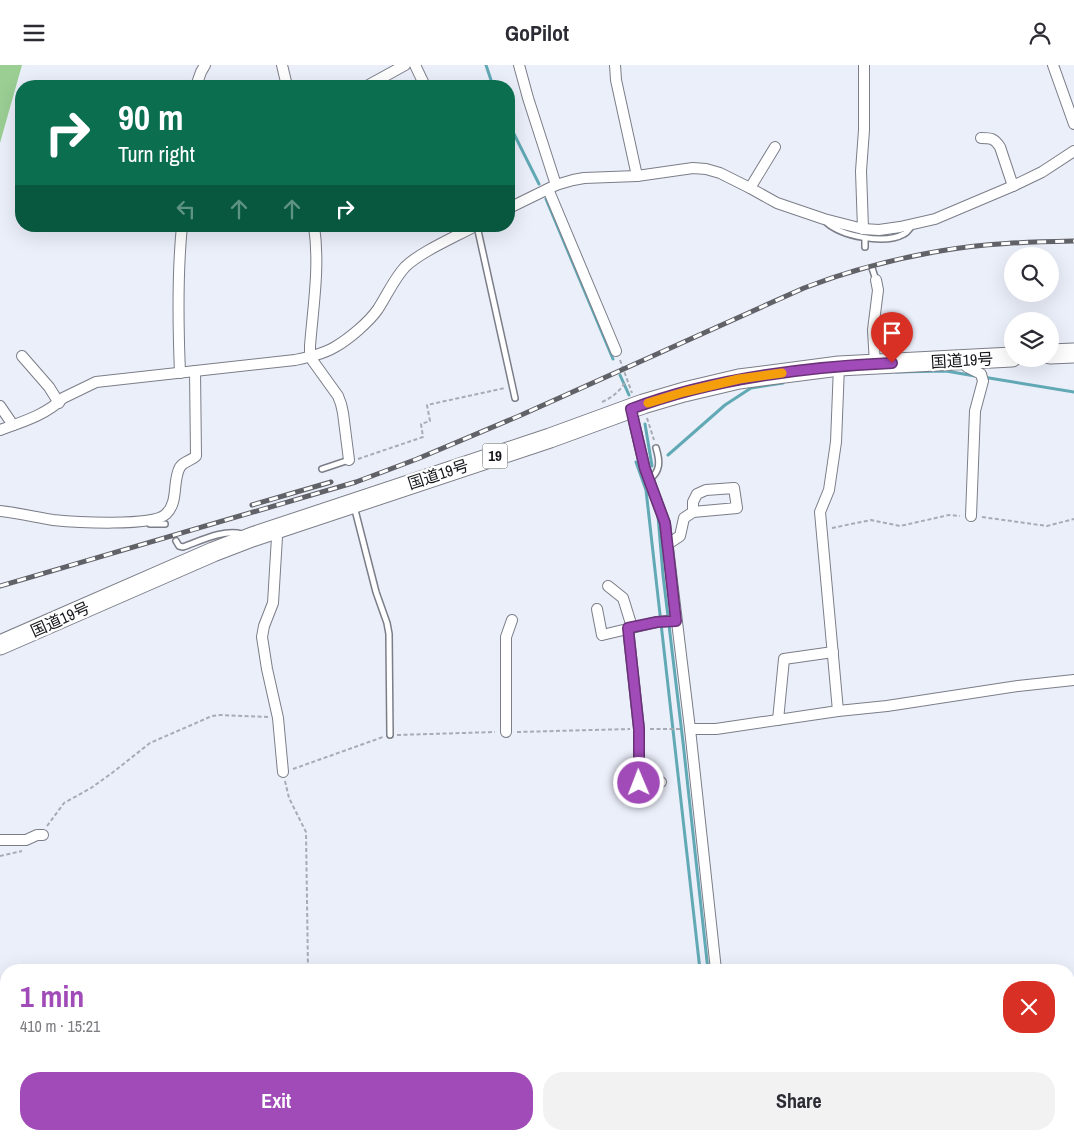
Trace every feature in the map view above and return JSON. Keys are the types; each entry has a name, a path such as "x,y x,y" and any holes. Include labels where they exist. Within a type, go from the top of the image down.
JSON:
{"highway":[{"path":"1059,354 1074,353"},
{"name":"国道19号","path":"0,645 252,537 684,392 739,379 839,366 1004,357"}],"street":[{"path":"198,80 206,65"},
{"path":"282,65 286,80"},
{"path":"378,80 405,65"},
{"path":"415,65 422,80"},
{"path":"519,65 552,187 616,345"},
{"path":"615,65 616,80 637,176"},
{"path":"864,65 864,129 861,171 864,233"},
{"path":"1053,65 1074,124"},
{"path":"981,138 990,138 996,141 1000,147 1013,186"},
{"path":"750,188 774,147"},
{"path":"515,205 552,187 584,179 637,176 693,168 706,169 720,173 777,203 864,233 913,225 935,219 1042,172 1074,151"},
{"path":"180,373 178,325 182,232"},
{"path":"315,232 316,272 310,357 338,396 343,413 349,460"},
{"path":"0,430 37,416 63,399 96,383 295,360 310,357 335,347 377,311 405,267 426,252 464,232"},
{"path":"875,364 873,330 878,294 876,280"},
{"path":"22,356 49,387 59,403"},
{"path":"960,360 967,367 982,374 983,381 975,411 971,516"},
{"path":"838,711 820,512 829,490 836,442 839,366"},
{"path":"0,511 54,520 77,521 132,522 165,516 171,508 180,467 196,456 195,371"},
{"path":"0,406 13,425"},
{"path":"637,407 643,463 665,523 668,544 715,964"},
{"path":"668,544 680,536 684,518 693,512"},
{"path":"275,530 277,537 273,603 262,633 278,717 283,772"},
{"path":"608,586 623,598 630,628 639,729 639,783"},
{"path":"597,609 602,635 657,622 676,621"},
{"path":"506,732 506,637 512,620"},
{"path":"778,720 784,659 833,652"},
{"path":"690,729 716,729 1018,686 1074,680"},
{"path":"621,783 661,782"},
{"path":"0,840 26,840 42,835"}],"lane":[{"path":"477,232 515,398"},
{"path":"864,233 865,247"},
{"path":"872,269 876,280"},
{"path":"648,480 656,474 658,468 656,448"},
{"path":"322,469 349,460"},
{"path":"354,503 376,592 389,634 390,735"},
{"path":"132,522 138,526 165,524"},
{"path":"176,541 179,546 183,547 225,534 237,533 252,537"}],"path":[{"path":"616,345 626,381 656,448"},
{"path":"598,406 618,392 626,381"},
{"path":"349,460 355,460 423,437 421,424 430,421 427,405 512,386"},
{"path":"822,530 872,520 900,526 949,515 1047,526 1074,519"},
{"path":"42,835 64,803 91,788 150,743 220,715 278,717"},
{"path":"308,964 306,832 289,798 283,772 390,735 690,729"},
{"path":"0,856 26,851"}],"green space":[{"path":"0,65 22,65 18,80 15,80 15,90 0,143"}],"waterway":[{"path":"486,65 491,80"},
{"path":"515,136 539,184"},
{"path":"546,199 613,359"},
{"path":"896,372 946,371 975,376"},
{"path":"620,375 629,395"},
{"path":"983,377 1074,392"},
{"path":"668,455 725,405 751,388 783,383"},
{"path":"645,424 652,466"},
{"path":"636,462 646,490 699,964"},
{"path":"658,516 707,964"}],"railway":[{"path":"0,586 356,482 417,459 519,416 804,288 837,276 922,254 957,248 1007,243 1074,241"},
{"path":"252,505 331,482"}],"slow traffic":[{"path":"648,403 739,379 782,373"}],"route":[{"path":"639,783 639,729 628,628 657,622 676,621 665,523 648,480 631,409 684,392 739,379 839,366 892,363"}]}
